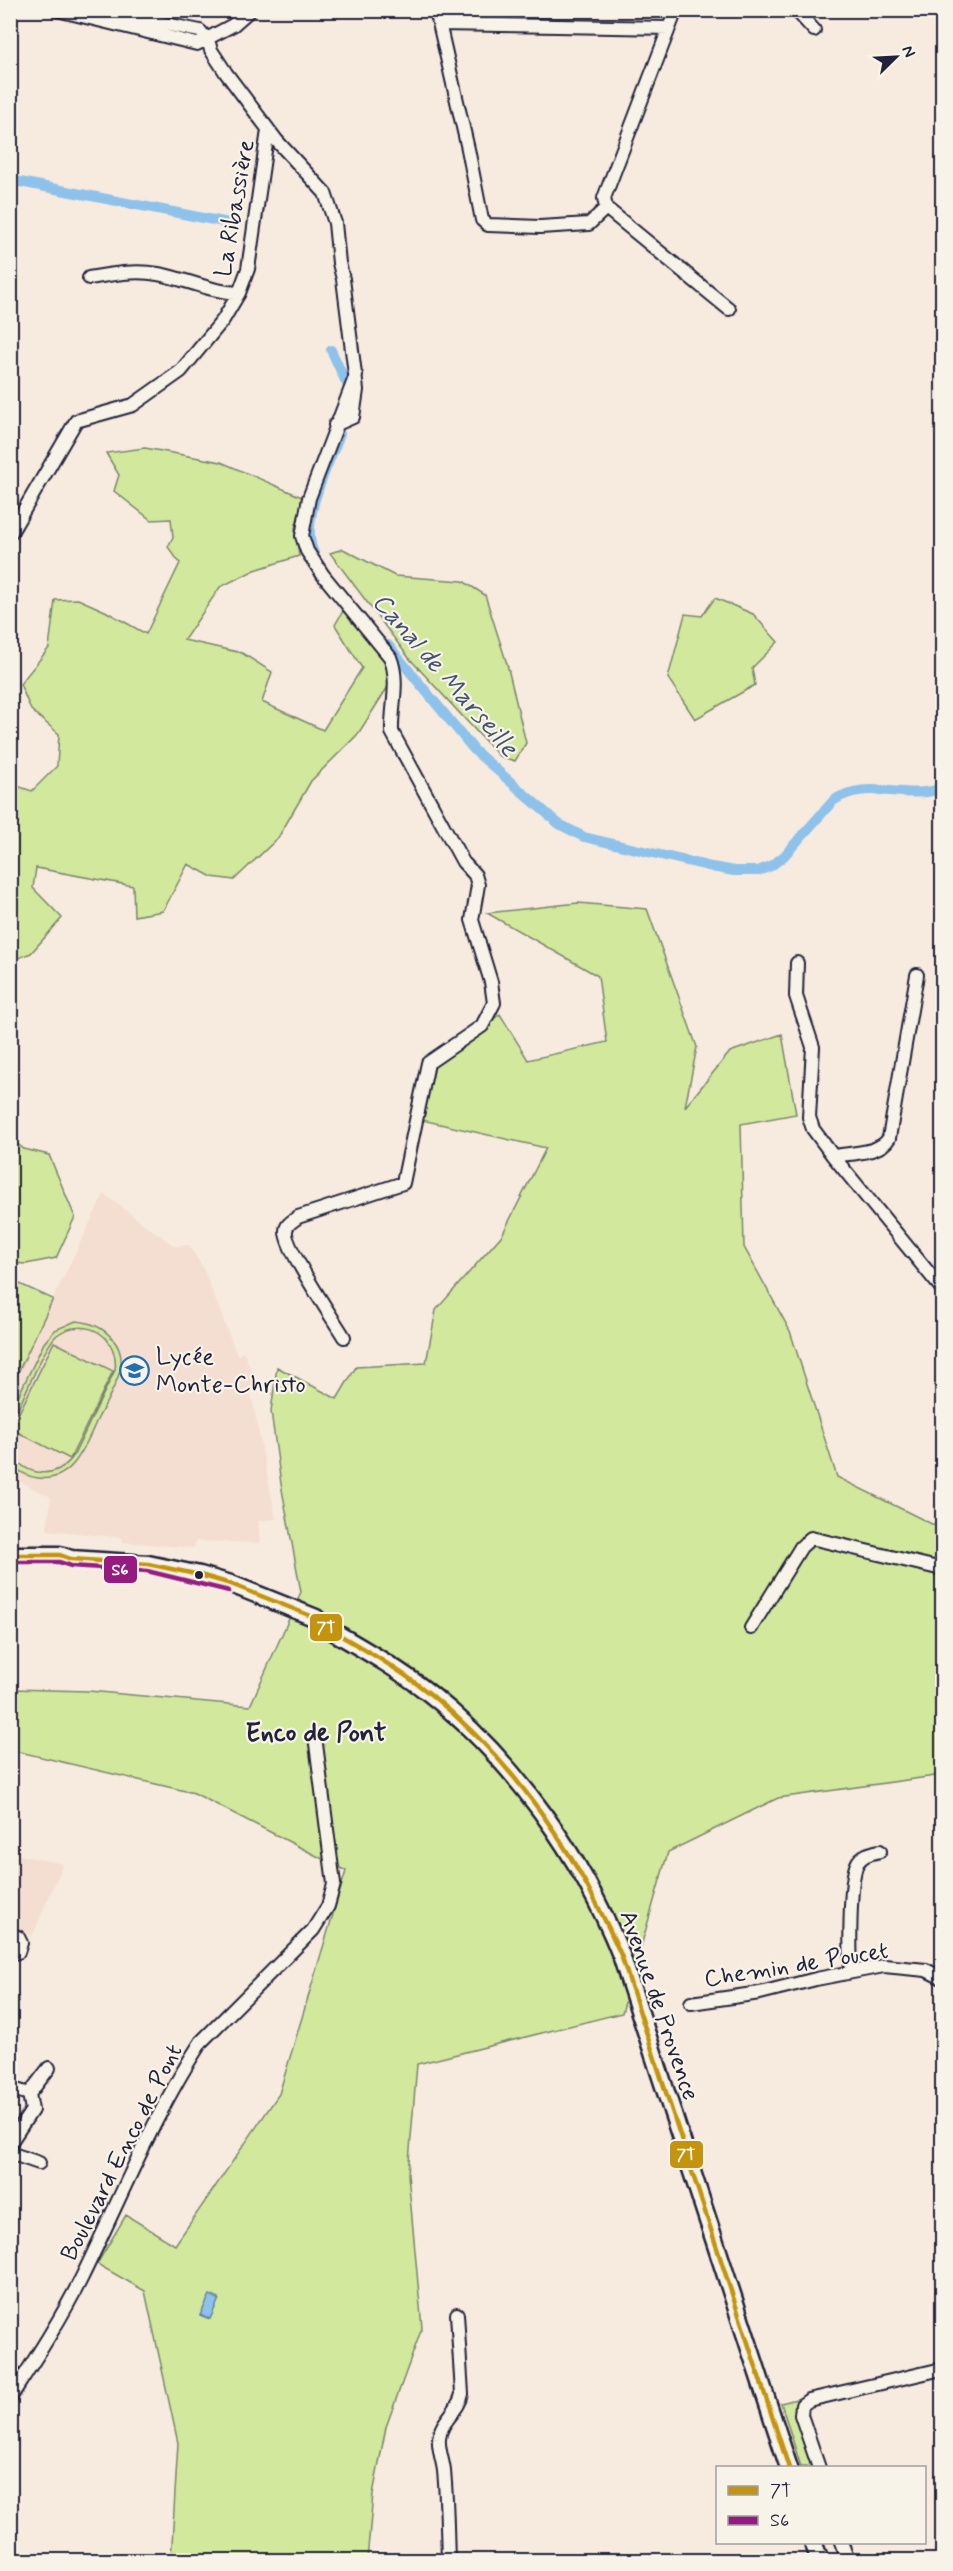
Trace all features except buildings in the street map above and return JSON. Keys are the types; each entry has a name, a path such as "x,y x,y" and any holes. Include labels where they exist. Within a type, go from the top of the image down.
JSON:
{"main road":[{"name":"Avenue de Provence","path":"10,1555 60,1555 71,1559 148,1564 231,1584 316,1618 322,1625 430,1693 493,1754 530,1795 566,1845 601,1907 633,1992 788,2466"},
{"name":"Avenue de Provence","path":"10,1563 59,1562 71,1559"},
{"path":"814,2544 820,2560"}],"street":[{"path":"57,10 198,44 233,25 250,10"},
{"path":"436,10 482,220 488,225 589,224 606,208"},
{"path":"676,10 604,198 606,208 729,309"},
{"path":"796,10 814,30"},
{"path":"439,24 669,28"},
{"path":"208,40 211,51 226,74 268,130 325,193 330,204 338,240 352,383 357,399 353,417 342,422"},
{"name":"La Ribassière","path":"10,534 76,421 133,405 181,371 223,320 239,293 248,269 268,130"},
{"name":"La Ribassière","path":"89,278 126,272 159,274 222,292 239,293"},
{"path":"345,1337 291,1249 286,1231 289,1223 298,1217 403,1183 428,1063 482,1026 494,1004 491,982 472,920 478,885 475,875 457,852 392,732 391,711 396,670 390,657 323,575 307,551 302,536 309,498 342,422 352,383"},
{"path":"797,963 796,996 813,1047 809,1117 813,1129 942,1289"},
{"path":"833,1156 878,1148 886,1144 889,1138 917,975"},
{"path":"751,1628 801,1547 811,1538 942,1569"},
{"name":"Boulevard Enco de Pont","path":"10,2398 53,2332 75,2291 168,2097 201,2042 313,1930 328,1906 334,1884 316,1744"},
{"path":"851,1972 853,1886 857,1863 861,1857 880,1851"},
{"path":"10,1934 18,1937 21,1943 18,1952 10,1954"},
{"name":"Chemin de Poucet","path":"691,2003 760,1993 884,1966 926,1970 942,1978"},
{"path":"10,2144 32,2110 29,2094 49,2068"},
{"path":"10,2088 29,2094"},
{"path":"10,2153 39,2163"},
{"path":"448,2560 443,2454 438,2441 440,2430 460,2403 462,2394 457,2314"},
{"path":"818,2466 801,2415 802,2405 809,2400 942,2369"},
{"path":"841,2544 843,2559"}],"shaded area":[{"name":"Lycée Monte-Christo","path":"104,1194 174,1246 189,1245 203,1268 237,1355 244,1352 257,1385 250,1389 276,1519 258,1521 260,1543 196,1541 194,1548 123,1542 123,1538 47,1530 51,1497 11,1477 10,1387"},
{"path":"10,1853 63,1864 32,1937 11,1926"}],"green space":[{"path":"145,448 221,462 304,498 295,528 299,556 255,570 220,587 184,640 242,653 272,672 262,702 323,730 362,668 335,625 343,611 384,656 390,670 391,682 358,734 311,781 278,838 234,880 212,877 188,864 163,911 134,916 133,886 36,868 33,888 62,918 31,953 11,961 11,784 32,791 57,766 59,734 31,710 20,684 49,648 55,600 78,599 146,634 180,563 168,547 173,537 171,519 151,520 114,491 119,475 106,453"},
{"path":"343,549 395,576 463,581 485,595 507,664 526,743 515,761 499,756 409,658 330,553"},
{"path":"715,598 753,614 778,642 752,668 755,685 695,719 668,678 685,614 702,616"},
{"path":"578,903 647,909 697,1047 685,1107 730,1052 782,1034 796,1114 741,1124 744,1247 790,1331 837,1477 942,1529 942,1775 778,1798 668,1852 622,2013 417,2064 408,2174 422,2328 386,2427 373,2494 367,2560 171,2560 178,2443 145,2291 97,2264 126,2215 175,2245 279,2094 346,1871 194,1793 11,1750 11,1689 89,1691 250,1706 301,1592 281,1484 271,1411 277,1367 337,1399 356,1367 426,1363 436,1310 502,1235 546,1148 422,1120 435,1066 500,1014 528,1060 607,1042 598,976 487,913"},
{"path":"11,1139 24,1149 49,1155 75,1217 56,1258 26,1264 11,1263"},
{"path":"11,1280 53,1299 11,1387"},
{"path":"76,1321 96,1326 112,1338 121,1356 118,1377 83,1449 70,1468 50,1478 30,1476 11,1463 11,1452 24,1467 41,1473 59,1469 67,1463 74,1455 115,1370 113,1350 101,1334 79,1327 62,1332 57,1335 46,1351 11,1425 11,1411 44,1343 55,1330"},
{"path":"54,1342 113,1371 70,1459 11,1429"},
{"path":"800,2398 798,2413 815,2466 801,2466 781,2403"}],"water":[{"path":"210,2295 219,2299 210,2319 200,2315"}],"waterway":[{"name":"Canal de Marseille","path":"10,180 234,224"},
{"name":"Canal de Marseille","path":"331,350 351,393"},
{"name":"Canal de Marseille","path":"314,553 310,540 312,510 340,434"},
{"name":"Canal de Marseille","path":"388,645 475,751 559,824 584,837 712,867 734,871 758,871 771,866 784,856 833,801 846,794 873,790 915,793 942,788"}],"transit line":[{"name":"7T","path":"10,1555 60,1555 71,1559 148,1564 231,1584 316,1618 322,1625 416,1683 490,1749 541,1812 564,1846 585,1881 621,1955 788,2466"},
{"name":"S6","path":"10,1562 59,1562 71,1566 147,1571 229,1591"}],"place":[{"name":"Lycée Monte-Christo","path":"135,1370"}],"district":[{"name":"Enco de Pont","path":"316,1732"}]}
